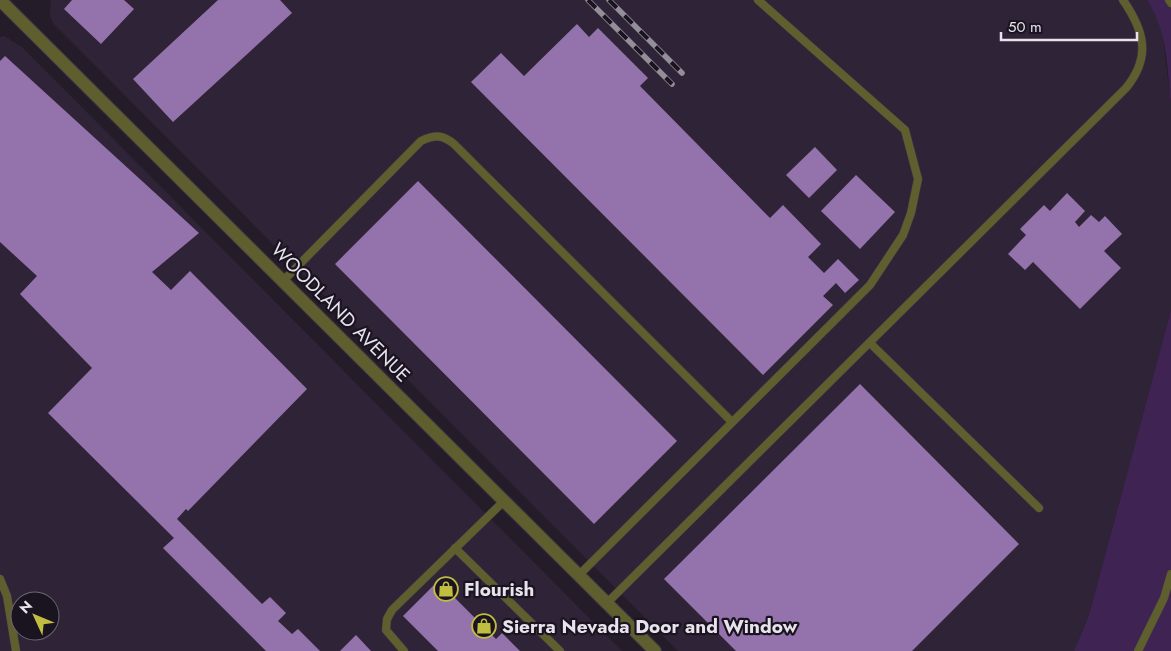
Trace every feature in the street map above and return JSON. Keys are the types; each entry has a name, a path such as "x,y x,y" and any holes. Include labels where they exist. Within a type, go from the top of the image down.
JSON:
{"street":[{"name":"WOODLAND AVENUE","path":"3,3 655,651"}],"lane":[{"path":"579,575 870,285 903,236 911,213 918,179 905,130 758,0"},
{"path":"607,603 1136,76 1141,63 1143,46 1133,14 1123,0"},
{"path":"283,280 421,141 432,136 445,137 732,422"},
{"path":"870,343 1039,508"},
{"path":"404,651 386,630 387,619 392,610 505,500"},
{"path":"456,548 560,651"},
{"path":"1138,651 1164,598 1171,574"},
{"path":"0,579 7,596 16,651"}],"shaded area":[{"path":"51,0 1147,0 1157,16 1163,37 1171,105 1171,310 1089,615 1074,651 678,651 53,23 50,16"},
{"path":"1147,0 1171,0 1171,105 1163,38 1154,12"},
{"path":"4,36 22,47 622,651 0,651 0,37"},
{"path":"1171,310 1171,651 1074,651 1089,615"}],"building":[{"path":"72,0 124,0 134,9 101,44 64,9"},
{"path":"218,0 280,0 292,13 173,122 133,79"},
{"path":"577,24 589,37 598,28 648,78 640,86 770,218 783,205 821,244 808,257 824,273 838,259 859,280 845,293 836,283 823,296 833,305 763,375 471,82 501,53 524,76"},
{"path":"5,56 199,233 152,272 171,290 190,271 307,389 188,511 186,509 177,519 262,604 270,597 286,613 278,621 292,634 298,629 320,651 266,651 163,548 174,538 48,413 92,368 20,294 37,276 0,242 0,61"},
{"path":"815,147 837,170 809,198 786,175"},
{"path":"856,175 895,212 860,249 821,211"},
{"path":"418,181 677,441 594,524 335,264"},
{"path":"1067,193 1085,211 1075,222 1079,227 1091,215 1099,222 1105,216 1122,234 1104,251 1121,268 1080,309 1033,262 1025,270 1008,254 1026,235 1020,229 1044,205 1050,211"},
{"path":"860,384 1019,544 912,651 736,651 664,579"},
{"path":"438,581 496,639 502,633 520,651 438,651 403,616"},
{"path":"356,635 371,651 340,651"}],"railway":[{"path":"588,0 672,84"},
{"path":"609,0 682,73"}],"place":[{"name":"Flourish","path":"446,589"},
{"name":"Sierra Nevada Door and Window","path":"484,626"}]}
